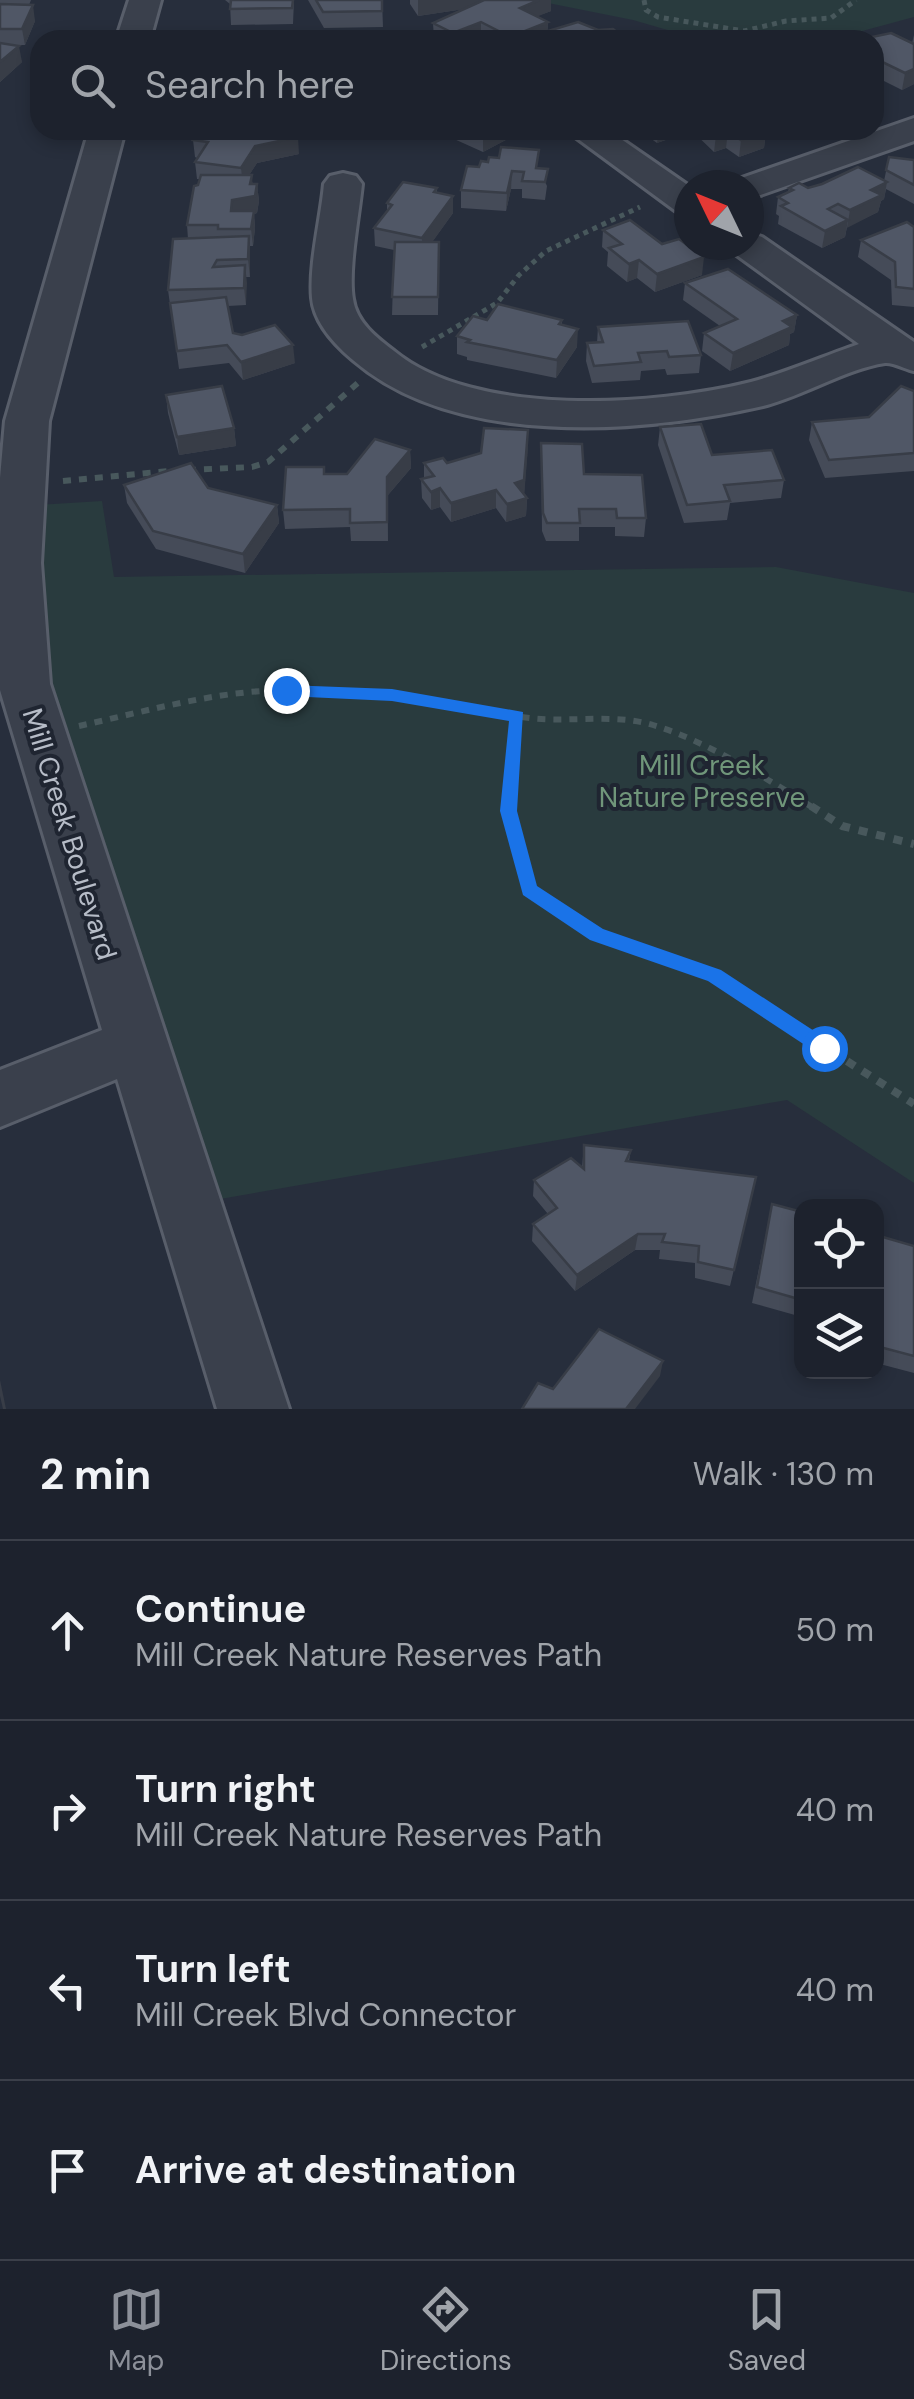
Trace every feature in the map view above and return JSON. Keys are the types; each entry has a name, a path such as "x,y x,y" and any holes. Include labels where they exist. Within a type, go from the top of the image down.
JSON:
{"street":[{"path":"136,30 145,0"},
{"path":"884,140 914,129"},
{"name":"Mill Creek Boulevard","path":"104,140 27,421 8,564 24,684 253,1409"},
{"path":"598,140 674,193"},
{"path":"764,183 883,140"},
{"path":"343,184 332,300 349,335 388,368 446,397 514,408 587,413 680,408 760,394 902,352"},
{"path":"764,256 902,352"},
{"path":"0,1099 136,1044"}],"path":[{"path":"644,0 646,10 658,17 744,30 786,21 832,18 856,0"},
{"path":"39,734 186,703 286,690 392,695 518,716 651,724 758,773 842,826 914,844"},
{"path":"518,716 509,811 529,890 596,934 714,976 914,1104"}],"green space":[{"path":"533,0 914,0 914,17 866,30 668,30"},
{"name":"Mill Creek Nature Preserve","path":"102,501 114,577 776,567 914,593 914,1183 787,1100 186,1205 24,684 21,506"}],"building":[{"path":"231,0 293,0 292,8 230,9"},
{"path":"316,0 382,0 382,11 323,12"},
{"path":"484,0 539,0 520,8 548,22 528,30 496,30 481,22 461,30 447,30 433,23"},
{"path":"0,4 33,5 22,29 0,29"},
{"path":"578,22 598,30 551,30"},
{"path":"891,33 914,44 914,69 905,73 884,63 884,34"},
{"path":"0,43 19,46 0,62"},
{"path":"193,140 284,140 255,146 241,168 195,162 208,142"},
{"path":"501,147 539,150 536,168 548,169 545,182 522,181 524,172 512,171 507,193 461,190 467,166 479,167 489,157 499,158"},
{"path":"889,157 914,160 914,185 886,170"},
{"path":"858,167 887,182 871,190 882,195 850,210 838,204 828,209 848,220 825,231 781,206 788,203 778,197 793,190 789,188 799,183 808,188 822,184"},
{"path":"201,175 252,175 250,184 257,184 255,196 232,200 231,211 254,211 251,229 187,225 194,186"},
{"path":"403,182 437,188 434,192 453,196 422,238 374,228"},
{"path":"630,220 662,244 674,240 674,260 696,260 657,274 639,260 629,264 609,248 622,244 603,230"},
{"path":"907,222 914,227 914,289 896,287 895,262 861,240"},
{"path":"249,236 248,259 217,260 213,267 245,265 244,288 168,290 173,239"},
{"path":"395,242 439,242 438,297 392,297"},
{"path":"728,269 797,315 783,321 792,327 733,353 704,333 737,319 685,283"},
{"path":"226,297 233,333 242,335 275,325 293,345 241,362 227,345 177,351 170,303"},
{"path":"498,304 562,320 559,324 578,329 557,360 467,342 470,340 457,336 473,316 487,320"},
{"path":"688,321 701,355 669,357 667,351 638,353 641,362 594,366 587,343 603,342 598,327"},
{"path":"222,386 234,428 177,437 166,395"},
{"path":"901,386 914,391 914,453 829,460 812,422 869,417"},
{"path":"701,424 712,455 772,450 784,480 724,485 730,501 687,505 660,427"},
{"path":"484,428 528,430 524,480 515,483 527,498 507,504 496,490 451,503 440,488 431,492 421,479 434,476 424,463 443,458 447,463 481,453"},
{"path":"375,439 410,450 387,477 387,522 350,523 350,509 283,510 286,467 324,467 324,474 347,474"},
{"path":"541,443 582,444 584,474 642,475 646,518 617,518 616,509 579,509 580,523 547,523 543,513"},
{"path":"191,463 208,488 277,505 243,554 153,531 124,485"},
{"path":"584,1145 631,1150 626,1161 756,1177 734,1270 698,1262 699,1246 662,1242 665,1234 638,1234 577,1275 533,1224 557,1208 534,1180 571,1158 584,1169"},
{"path":"772,1204 794,1210 794,1298 757,1287"},
{"path":"884,1237 914,1246 914,1356 884,1348"},
{"path":"599,1329 663,1361 626,1409 522,1409 538,1383 553,1389"}],"route":[{"path":"286,690 392,695 518,716 509,811 529,890 596,934 714,976 824,1048"}]}
